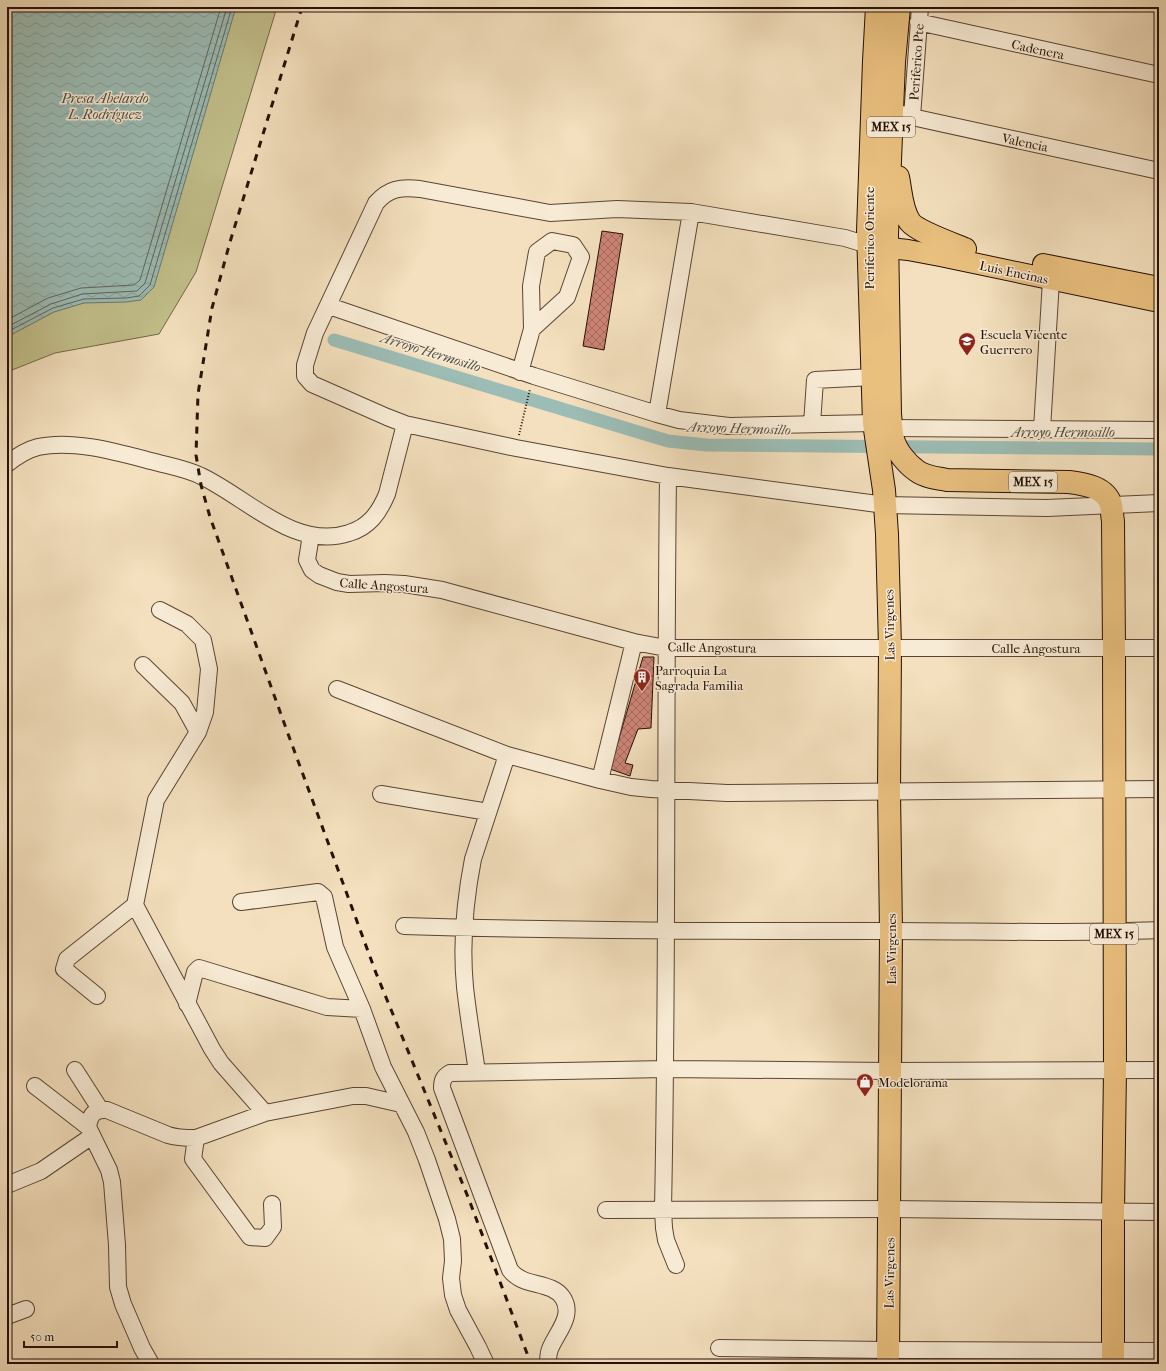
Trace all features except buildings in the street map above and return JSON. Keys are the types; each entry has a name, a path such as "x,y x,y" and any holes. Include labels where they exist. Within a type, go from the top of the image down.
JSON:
{"highway":[{"name":"Periferico Oriente","path":"877,7 874,61 877,240 872,377 886,443"},
{"name":"Periferico Oriente","path":"886,443 890,414 877,240 891,119 899,7"},
{"path":"891,119 904,210 911,223 920,230 966,249"},
{"name":"MEX 15","path":"886,443 918,472 932,477 947,480 1069,482 1082,484 1091,486 1103,493 1111,505 1113,521 1114,648 1115,1070 1113,1357"},
{"name":"MEX 15","path":"885,505 886,443"},
{"name":"Las Virgenes","path":"885,505 890,648 891,931 888,1357"}],"main road":[{"path":"877,240 907,236 966,249 1159,286"},
{"name":"Luis Encinas","path":"877,240 908,250 1159,302"}],"street":[{"name":"Cadenera","path":"919,15 1159,75"},
{"name":"Periferico Pte","path":"912,117 919,15"},
{"name":"Valencia","path":"891,119 912,117 1159,171"},
{"path":"877,240 845,238 691,212 617,210 550,213 420,189 401,188 383,196 376,203 329,306 315,333 305,365 305,376 312,384 405,424 516,448 668,476 885,505 1047,508 1159,503"},
{"path":"657,414 691,212"},
{"path":"520,372 532,329 531,286 537,252 552,241 573,245 581,257 567,297 532,329"},
{"path":"1042,429 1051,280"},
{"path":"329,306 520,372 679,420 729,426 812,424 886,443 1042,429 1159,430"},
{"path":"812,424 814,380 872,377"},
{"path":"7,464 19,454 38,447 59,445 99,448 121,453 199,475 214,482 273,519 294,530 311,535 326,537 344,535 358,530 370,523 383,505 405,424"},
{"path":"668,476 666,648 666,1069 663,1209 666,1240 676,1265"},
{"name":"Calle Angostura","path":"311,535 307,560 312,570 337,582 350,584 404,584 442,590 634,642 666,648 1159,648"},
{"path":"160,610 187,624 203,640 209,669 205,712 198,732 156,800 135,906 212,1049 221,1063 265,1113"},
{"path":"600,780 634,642"},
{"path":"143,665 182,703 198,732"},
{"path":"337,689 507,755 631,787 727,793 1159,790"},
{"path":"477,1072 465,985 465,928 472,866 507,755"},
{"path":"381,794 488,812"},
{"path":"241,902 318,892 324,897 334,947 362,1009 383,1067 422,1146 447,1219 452,1239 453,1251 450,1278 453,1296 458,1310 486,1364"},
{"path":"97,996 64,969 67,959 135,906"},
{"path":"404,926 666,931 1114,932 1159,930"},
{"path":"188,1004 194,972 199,968 327,1007 362,1009"},
{"path":"548,1364 549,1350 566,1317 566,1303 561,1295 553,1288 518,1278 510,1270 442,1088 442,1082 450,1073 666,1069 890,1071 1159,1070"},
{"path":"75,1070 100,1110"},
{"path":"35,1086 90,1132"},
{"path":"151,1364 122,1304 118,1286 117,1245 112,1182 109,1170 90,1132 89,1120 94,1113 100,1110 111,1111 176,1138 196,1138 265,1113 353,1096 366,1096 401,1104"},
{"path":"7,1185 41,1171 90,1132"},
{"path":"196,1138 193,1159 250,1237 264,1238 273,1227 272,1204"},
{"path":"606,1210 890,1209 1159,1212"},
{"path":"7,1316 26,1309"},
{"path":"719,1348 888,1357 1113,1357 1159,1351"}],"path":[{"path":"522,425 532,384"}],"shaded area":[{"name":"Presa Abelardo L. Rodríguez","path":"7,7 277,7 196,272 159,334 55,353 7,372"}],"water":[{"name":"Presa Abelardo L. Rodríguez","path":"7,7 236,7 154,287 141,300 126,302 84,303 54,312 7,337"}],"waterway":[{"name":"Arroyo Hermosillo","path":"334,340 668,441 707,445 1159,449"}],"railway":[{"path":"302,7 230,242 212,308 198,394 196,455 201,485 210,517 376,973 468,1197 531,1364"}],"place":[{"name":"Escuela Vicente Guerrero","path":"967,356"},
{"name":"Parroquia La Sagrada Familia","path":"642,692"},
{"name":"Modelorama","path":"865,1097"}]}
